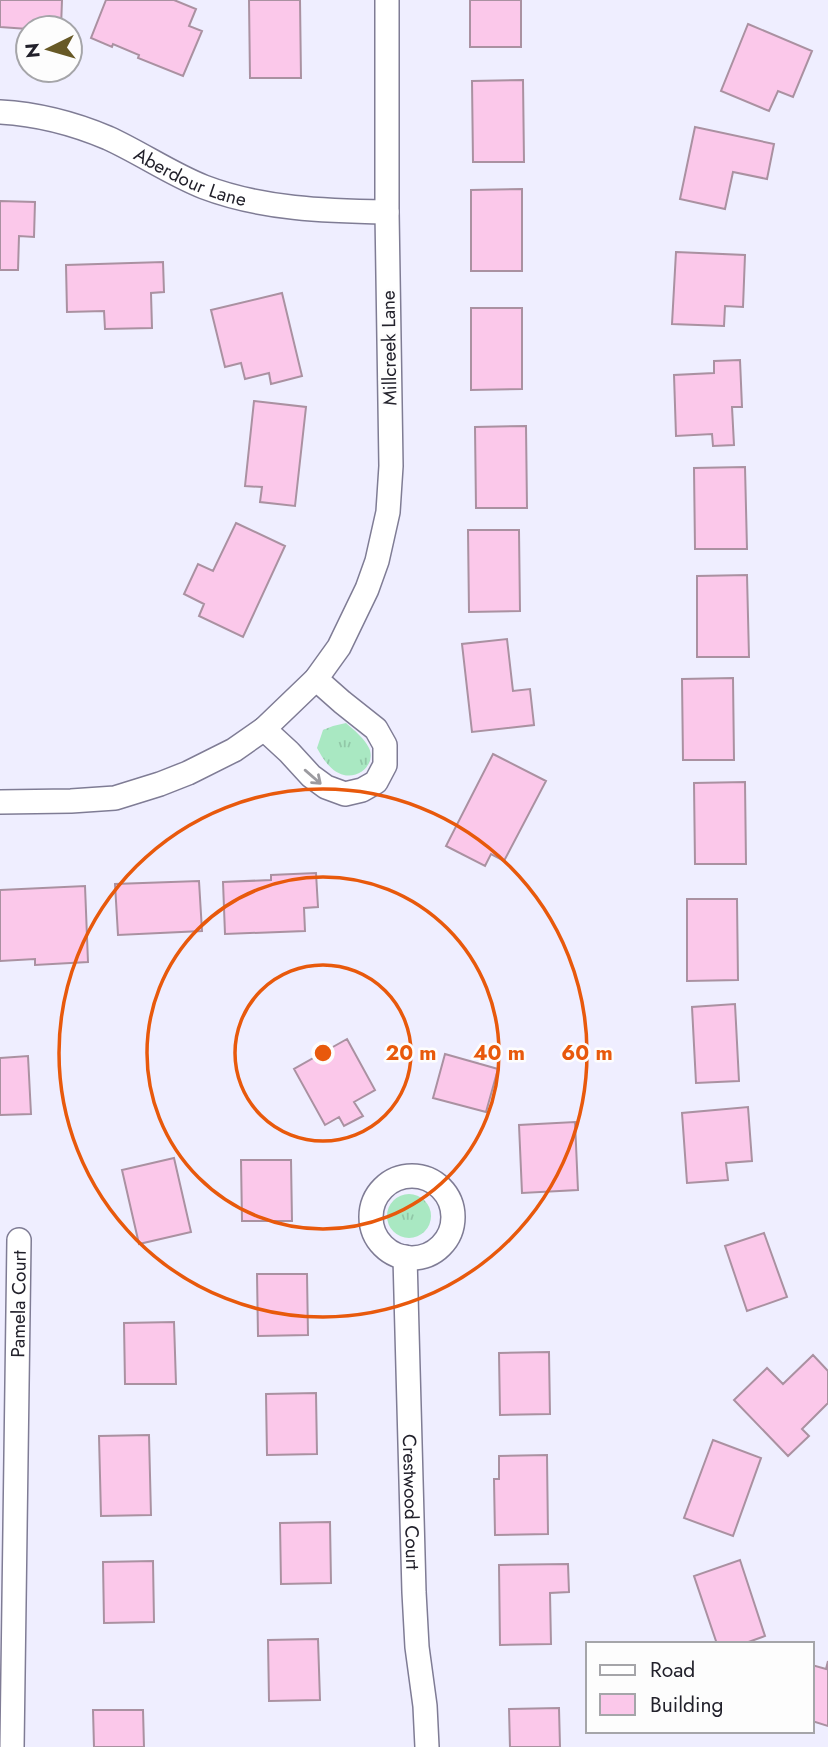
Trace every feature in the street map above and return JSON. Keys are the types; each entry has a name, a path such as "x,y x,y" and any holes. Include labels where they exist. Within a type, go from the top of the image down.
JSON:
{"street":[{"name":"Millcreek Lane","path":"0,802 115,798 188,773 234,750 264,729 316,679 339,647 367,589 377,561 388,512 391,466 387,0"},
{"name":"Aberdour Lane","path":"0,112 76,126 108,138 200,186 244,200 291,208 387,212"},
{"path":"264,729 326,788 345,794 362,790 376,782 385,765 385,745 376,729 316,679"},
{"name":"Pamela Court","path":"12,1747 19,1240"},
{"name":"Crestwood Court","path":"405,1257 414,1592 427,1747"}],"green space":[{"path":"346,723 359,734 371,754 365,769 350,776 331,768 317,748 323,730"},
{"path":"409,1194 425,1200 431,1216 425,1232 409,1238 393,1232 387,1216 393,1200"}],"building":[{"path":"0,0 62,0 62,14 14,14 14,28 0,27"},
{"path":"106,0 174,0 196,9 189,26 202,31 183,76 138,58 139,55 113,44 112,47 91,38"},
{"path":"249,0 300,0 301,78 250,78"},
{"path":"470,0 521,0 521,47 470,47"},
{"path":"748,24 812,51 793,97 778,91 769,111 721,91"},
{"path":"523,80 524,162 473,162 472,81"},
{"path":"695,127 774,144 767,179 733,172 725,209 680,199"},
{"path":"522,189 522,271 471,271 471,190"},
{"path":"0,201 35,202 34,237 19,236 18,270 0,270"},
{"path":"676,252 745,255 743,307 725,306 724,326 672,324"},
{"path":"163,262 164,292 151,293 152,328 105,329 104,311 67,312 66,265"},
{"path":"282,293 302,376 271,384 269,373 245,379 241,363 225,367 211,310"},
{"path":"471,308 522,308 522,389 471,390"},
{"path":"740,360 742,407 732,407 734,445 713,446 712,434 676,436 674,375 714,373 714,361"},
{"path":"254,401 306,407 295,506 260,502 262,487 245,486"},
{"path":"526,426 527,508 476,508 475,427"},
{"path":"745,467 747,549 695,549 694,468"},
{"path":"236,523 285,546 243,637 199,616 204,604 184,594 198,564 213,571"},
{"path":"468,530 519,530 520,611 469,612"},
{"path":"747,575 749,657 697,657 697,576"},
{"path":"507,639 513,691 530,689 534,725 472,732 462,644"},
{"path":"733,678 734,760 683,760 682,679"},
{"path":"493,754 546,781 504,861 491,854 485,866 446,846"},
{"path":"745,782 746,864 695,864 694,783"},
{"path":"316,873 318,907 304,908 305,931 225,934 223,882 271,880 271,875"},
{"path":"199,881 202,931 118,935 115,884"},
{"path":"85,886 88,962 35,965 35,959 0,961 0,890"},
{"path":"687,899 737,899 738,980 687,981"},
{"path":"735,1004 739,1081 696,1083 692,1007"},
{"path":"347,1039 375,1090 354,1102 363,1116 344,1126 339,1117 325,1125 294,1069"},
{"path":"445,1054 498,1069 486,1112 433,1098"},
{"path":"28,1056 31,1114 0,1115 0,1058"},
{"path":"748,1107 752,1161 726,1163 728,1180 687,1183 682,1113"},
{"path":"575,1122 578,1190 522,1193 519,1125"},
{"path":"174,1158 191,1232 139,1244 122,1170"},
{"path":"241,1160 291,1160 292,1221 242,1221"},
{"path":"764,1233 787,1297 747,1311 725,1246"},
{"path":"257,1274 307,1274 308,1335 258,1336"},
{"path":"174,1322 176,1384 125,1384 124,1323"},
{"path":"549,1352 550,1414 500,1415 499,1353"},
{"path":"813,1355 828,1371 828,1403 802,1429 809,1436 788,1456 734,1400 767,1368 783,1384"},
{"path":"316,1393 317,1454 267,1455 266,1394"},
{"path":"149,1435 151,1515 101,1516 99,1436"},
{"path":"713,1440 761,1458 733,1536 684,1518"},
{"path":"547,1455 548,1534 495,1535 494,1479 499,1479 499,1456"},
{"path":"330,1522 331,1583 281,1584 280,1523"},
{"path":"740,1560 765,1636 748,1642 716,1642 694,1576"},
{"path":"153,1561 154,1622 104,1623 103,1562"},
{"path":"568,1564 569,1592 550,1593 551,1644 500,1645 499,1565"},
{"path":"318,1639 320,1700 269,1701 268,1640"},
{"path":"828,1661 828,1726 814,1722 814,1666 826,1669"},
{"path":"559,1708 560,1747 510,1747 509,1709"},
{"path":"93,1710 143,1710 144,1747 94,1747"}]}
